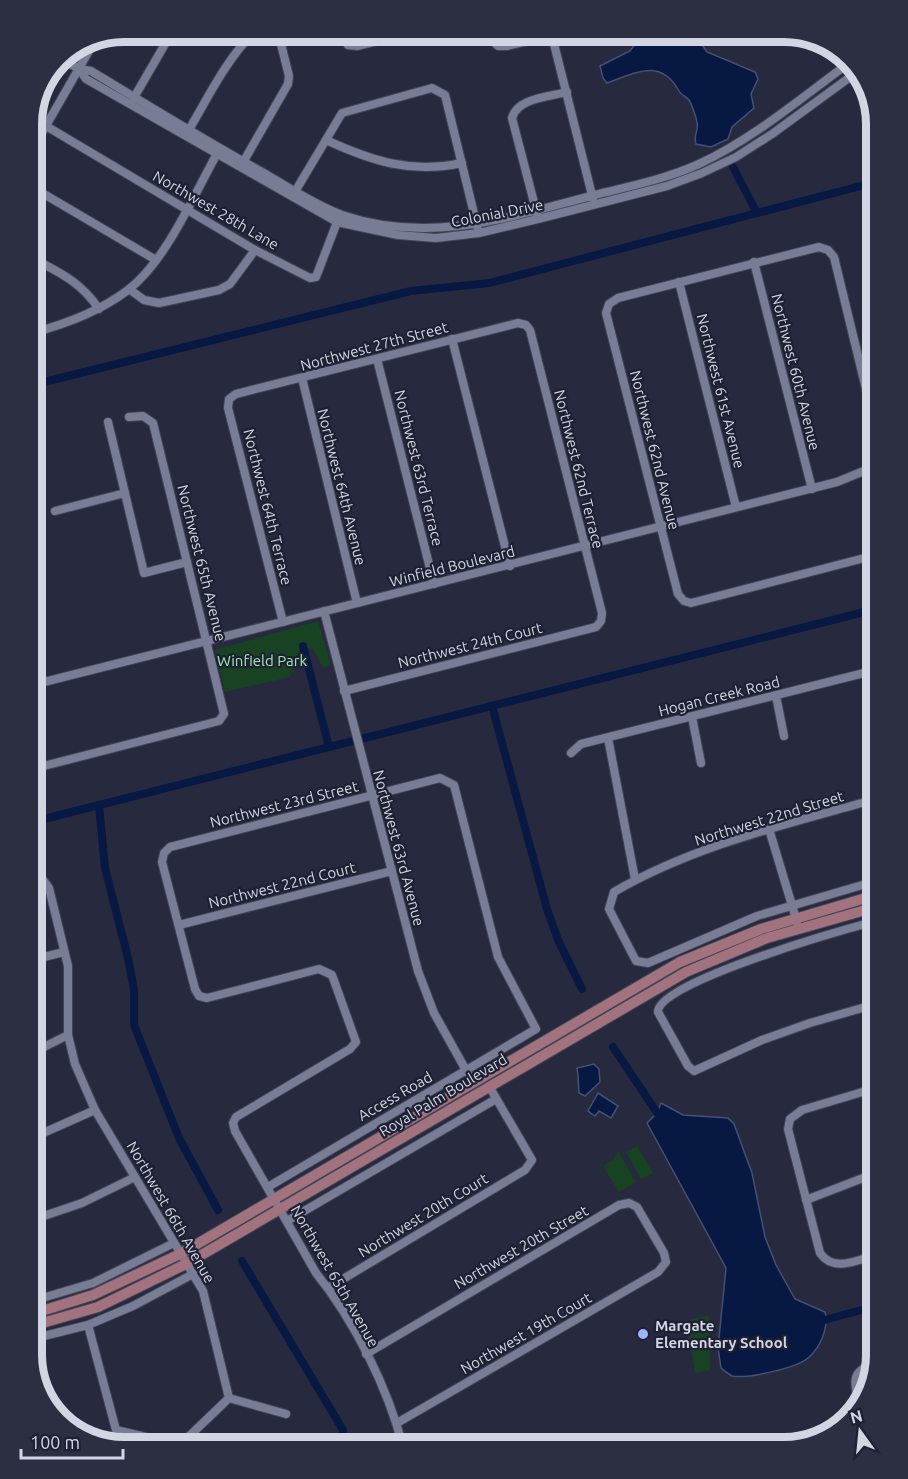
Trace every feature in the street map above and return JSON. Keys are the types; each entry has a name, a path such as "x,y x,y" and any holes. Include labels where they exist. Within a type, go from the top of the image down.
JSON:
{"main road":[{"name":"Royal Palm Boulevard","path":"278,1204 472,1081 680,962 797,923 866,906"},
{"name":"Royal Palm Boulevard","path":"42,1323 98,1307 686,972 797,923"},
{"path":"489,1086 488,1081 494,1068"},
{"path":"462,1101 472,1081"},
{"name":"Royal Palm Boulevard","path":"42,1311 93,1295 183,1259"}],"street":[{"path":"132,101 166,42"},
{"path":"187,132 221,73 244,42"},
{"path":"242,165 288,84 289,75 281,42"},
{"path":"346,42 348,45 357,46 374,42"},
{"path":"496,42 498,46 522,42"},
{"path":"554,42 594,200"},
{"path":"42,133 90,50"},
{"name":"Colonial Drive","path":"69,63 79,69 86,79 132,101 293,195 339,218 398,235 436,238 594,200 699,164 765,124 843,67"},
{"name":"Colonial Drive","path":"594,200 667,186 736,157 772,134 850,77"},
{"path":"293,195 346,110 432,88 440,90 445,95 478,229"},
{"path":"537,215 512,118 514,111 520,105 567,92"},
{"path":"809,92 817,101"},
{"path":"765,124 772,134"},
{"name":"Northwest 28th Lane","path":"46,126 255,250 310,279 316,277 339,218"},
{"path":"326,140 368,159 415,168 442,167 462,163"},
{"path":"730,147 736,157"},
{"path":"42,330 69,323 99,309 129,289 156,260 218,152"},
{"path":"42,193 156,260"},
{"path":"679,282 819,247 828,250 834,257 866,389"},
{"path":"129,289 144,300 159,303 219,290 230,284 255,250"},
{"name":"Northwest 60th Avenue","path":"754,262 812,489"},
{"path":"42,263 71,278 86,290 99,309"},
{"name":"Northwest 62nd Avenue","path":"679,282 618,298 609,304 606,313 678,594 684,601 691,603 866,558"},
{"name":"Northwest 61st Avenue","path":"679,282 736,507"},
{"name":"Northwest 27th Street","path":"229,399 236,394 452,339 518,323 526,325"},
{"name":"Northwest 62nd Terrace","path":"526,325 530,330 602,613 601,621"},
{"path":"452,339 510,566"},
{"name":"Northwest 63rd Terrace","path":"377,358 434,584"},
{"name":"Northwest 64th Avenue","path":"302,378 357,603"},
{"name":"Northwest 64th Terrace","path":"229,399 228,408 283,622"},
{"name":"Northwest 65th Avenue","path":"42,766 219,721 224,714 153,423 150,418 143,416 129,417"},
{"path":"108,422 144,573 187,562"},
{"name":"Winfield Boulevard","path":"42,683 812,489 866,470"},
{"path":"55,511 125,493"},
{"name":"Northwest 63rd Avenue","path":"324,611 424,990 472,1081"},
{"name":"Northwest 24th Court","path":"344,691 596,627 601,621"},
{"name":"Hogan Creek Road","path":"571,753 581,744 866,673"},
{"path":"776,696 784,736"},
{"path":"692,717 701,763"},
{"path":"608,738 636,879"},
{"name":"Northwest 23rd Street","path":"179,925 162,862 164,853 170,847 440,778 448,780 454,785 498,957 536,1029"},
{"name":"Northwest 22nd Street","path":"791,905 718,931 648,963 636,960 609,909 614,892 636,879 726,843 866,802"},
{"path":"769,829 797,923"},
{"name":"Northwest 22nd Court","path":"179,925 392,871"},
{"name":"Northwest 66th Avenue","path":"42,880 49,888 70,982 67,1005 68,1035 75,1064 95,1110 203,1291 229,1398"},
{"path":"791,905 866,884"},
{"path":"866,924 797,943 731,968 662,1001 658,1012 688,1066 694,1071 791,1030 866,1007"},
{"name":"Northwest 65th Avenue","path":"179,925 195,989 200,996 207,998 319,969 326,970 332,975 356,1042 350,1049 236,1117 233,1123 235,1131 316,1273 328,1288 366,1354 397,1424 400,1437"},
{"path":"42,958 64,952"},
{"name":"Access Road","path":"267,1187 536,1029"},
{"path":"42,1048 68,1035"},
{"path":"287,1221 496,1099 489,1086"},
{"path":"866,1091 802,1110 790,1119 788,1129 820,1253 826,1262 837,1265 866,1258"},
{"name":"Northwest 20th Court","path":"328,1288 525,1170 532,1160 496,1099"},
{"path":"42,1134 95,1110"},
{"path":"42,1217 82,1203 135,1177"},
{"path":"806,1200 866,1177"},
{"name":"Northwest 20th Street","path":"366,1354 619,1205 629,1203 637,1207 664,1253 666,1262"},
{"path":"42,1298 93,1282 174,1243"},
{"name":"Northwest 19th Court","path":"397,1424 658,1272 666,1262"},
{"path":"42,1336 87,1325 133,1306 193,1274"},
{"path":"87,1325 116,1430 146,1437"},
{"path":"857,1393 854,1384 857,1374 865,1367"},
{"path":"188,1437 229,1398 286,1414"}],"green space":[{"name":"Winfield Park","path":"318,621 331,665 323,668 314,650 309,648 298,652 290,677 225,692 215,650"},
{"path":"637,1146 653,1173 641,1179 626,1152"},
{"path":"618,1151 636,1182 619,1192 603,1166 614,1159"},
{"path":"709,1315 710,1370 695,1373 688,1328 691,1327 690,1320"}],"water":[{"path":"637,42 700,42 707,52 755,72 758,79 751,94 754,108 732,127 728,139 711,147 696,144 696,117 691,105 664,74 648,70 607,83 603,78 600,66 630,51"},
{"path":"594,1064 599,1069 600,1082 585,1096 579,1093 577,1068"},
{"path":"598,1093 618,1106 611,1118 599,1111 595,1116 588,1111"},
{"path":"661,1103 683,1115 728,1118 734,1124 752,1173 765,1237 776,1265 795,1299 825,1312 826,1325 820,1343 802,1362 783,1369 748,1376 732,1376 721,1368 718,1348 726,1268 647,1123 657,1113"}],"waterway":[{"path":"733,167 757,213"},
{"path":"42,383 411,291 489,283 866,185"},
{"path":"42,819 866,612"},
{"path":"303,646 329,747"},
{"path":"492,706 547,909 558,940 582,989"},
{"path":"99,805 105,868 134,989 134,1025 179,1138 218,1210"},
{"path":"613,1047 662,1120"},
{"path":"242,1261 343,1430 344,1437"},
{"path":"817,1322 866,1309"}],"place":[{"name":"Margate Elementary School","path":"643,1334"}]}
